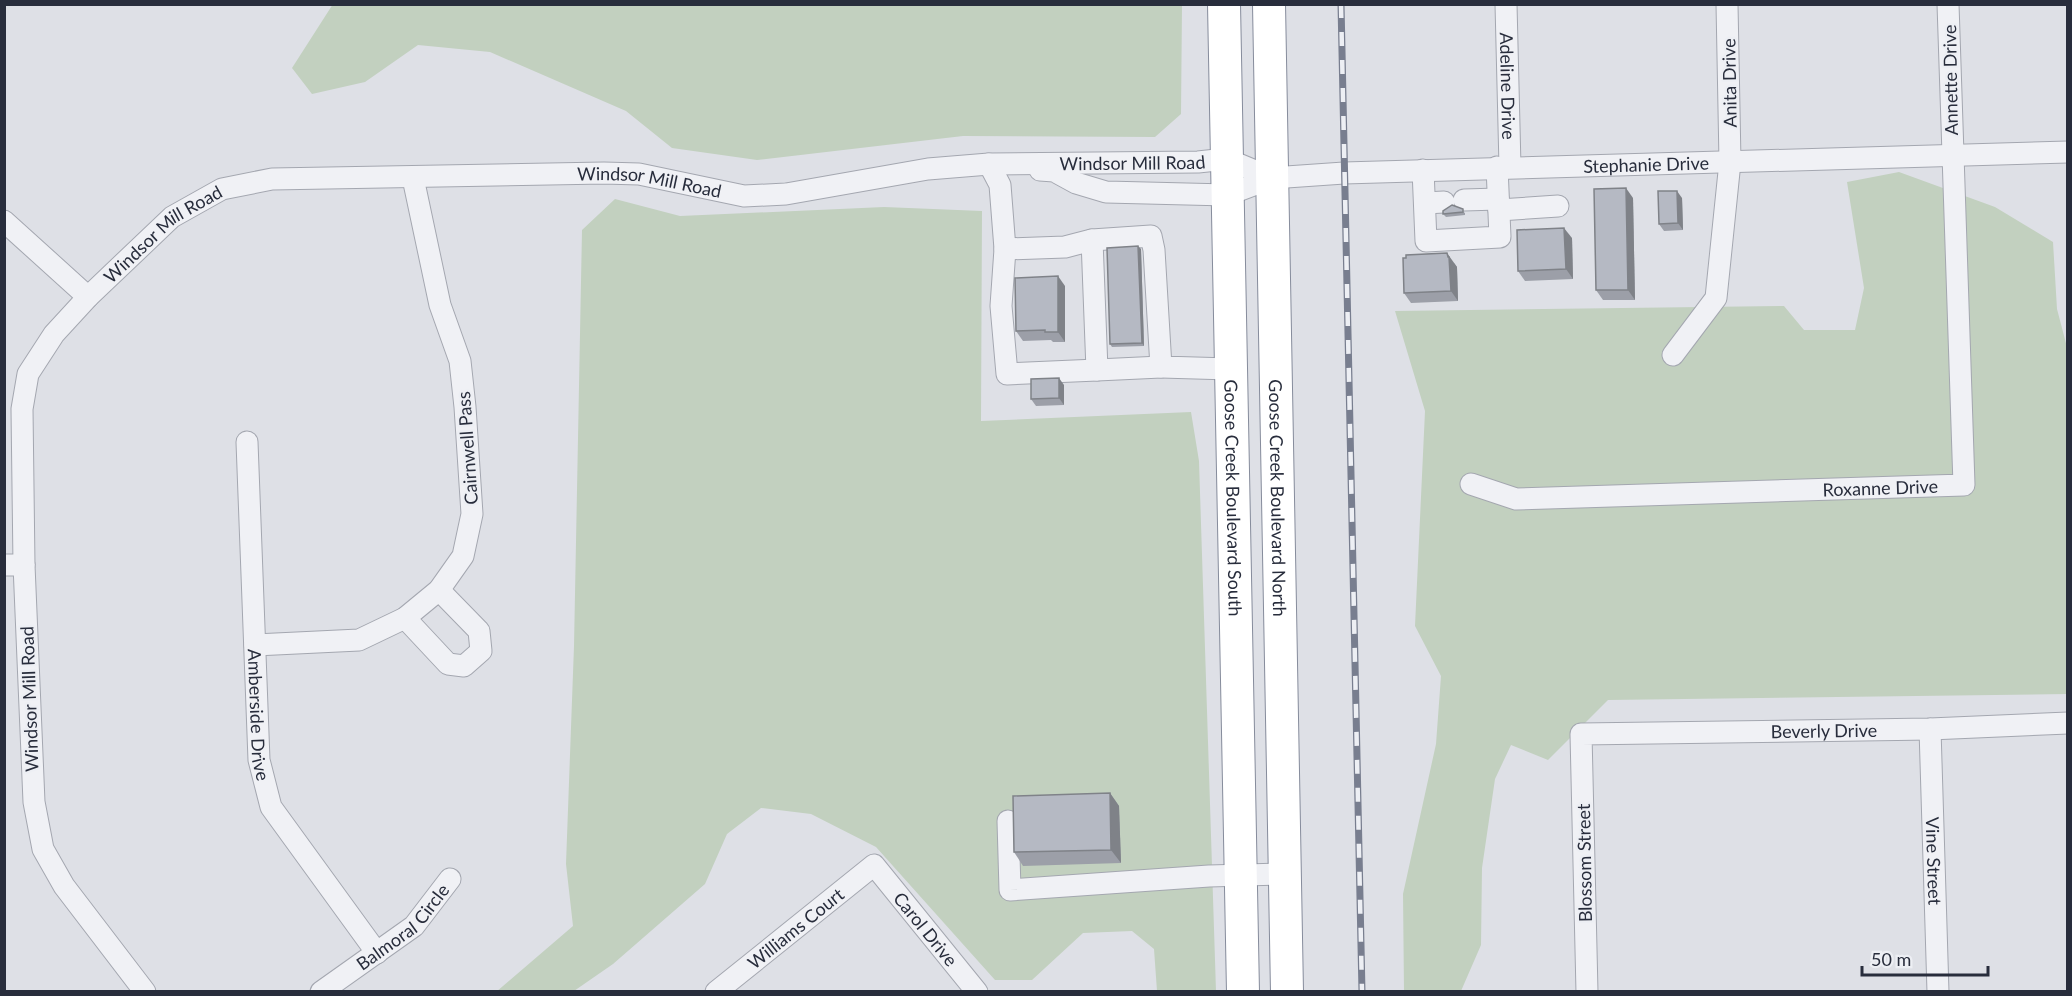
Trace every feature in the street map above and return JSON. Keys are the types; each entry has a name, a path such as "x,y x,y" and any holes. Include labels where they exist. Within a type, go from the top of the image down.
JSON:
{"highway":[{"name":"Goose Creek Boulevard South","path":"1224,4 1243,992"},
{"name":"Goose Creek Boulevard North","path":"1269,4 1287,992"}],"street":[{"name":"Adeline Drive","path":"1444,202 1426,241 1500,237 1498,205 1504,167 1506,4"},
{"name":"Anita Drive","path":"1727,4 1730,162"},
{"name":"Annette Drive","path":"1948,4 1952,156"},
{"name":"Stephanie Drive","path":"1227,195 1272,178 1423,170 2067,152"},
{"name":"Roxanne Drive","path":"1471,484 1516,499 1964,485 1952,156"},
{"name":"Windsor Mill Road","path":"146,992 64,886 44,849 34,802 14,565 22,409 28,374 54,334 88,297 172,217 222,189 272,179 412,178 604,172 639,174 744,196 786,194 928,169 989,164 1198,162 1226,159 1272,178"},
{"path":"1673,355 1716,298 1730,162"},
{"name":"Windsor Mill Road","path":"989,164 1054,171 1076,183 1106,192 1227,195"},
{"path":"989,164 1000,185 1005,249 1001,306 1007,374 1161,367 1230,369"},
{"path":"1423,170 1444,202 1558,206"},
{"name":"Cairnwell Pass","path":"255,645 359,640 405,618 439,590 463,556 472,514 460,361 440,304 412,178"},
{"path":"4,221 88,297"},
{"path":"1005,249 1065,247 1092,240 1151,236 1154,250 1161,367"},
{"path":"1092,240 1097,370"},
{"name":"Amberside Drive","path":"247,442 259,760 271,807 377,953"},
{"path":"405,618 448,664 464,666 481,651 478,631 439,590"},
{"name":"Beverly Drive","path":"1581,734 1930,729 2067,723"},
{"name":"Vine Street","path":"1930,729 1938,992"},
{"name":"Blossom Street","path":"1581,734 1587,992"},
{"path":"1008,821 1010,890 1285,874"},
{"name":"Williams Court","path":"716,992 874,865"},
{"name":"Carol Drive","path":"874,865 977,992"},
{"name":"Balmoral Circle","path":"321,992 414,926 450,879"}],"green space":[{"path":"333,4 1182,5 1181,114 1155,137 963,136 757,160 672,148 626,111 490,52 418,45 365,82 312,94 292,68"},
{"path":"1899,172 1995,207 2053,242 2057,309 2068,351 2067,694 1608,700 1548,760 1511,745 1495,779 1482,868 1481,945 1461,991 1404,991 1403,894 1436,744 1441,676 1415,626 1425,411 1395,311 1784,306 1804,330 1855,330 1864,288 1847,182"},
{"path":"615,199 680,216 884,207 982,211 981,421 1191,412 1199,461 1216,991 1157,991 1154,949 1132,931 1083,933 1032,980 995,980 876,847 811,814 761,808 727,834 705,884 613,964 574,991 496,992 573,926 566,864 574,646 582,230"}],"building":[{"path":"1626,188 1628,290 1596,290 1594,189"},
{"path":"1658,191 1677,191 1678,223 1659,224"},
{"path":"1452,205 1463,209 1463,212 1443,214 1443,211"},
{"path":"1564,228 1566,269 1518,271 1517,230"},
{"path":"1138,246 1142,343 1110,344 1107,248"},
{"path":"1447,253 1451,291 1404,293 1403,258 1406,258 1406,255"},
{"path":"1058,276 1058,332 1016,331 1015,278"},
{"path":"1059,378 1059,398 1031,399 1031,379"},
{"path":"1110,793 1111,850 1014,852 1013,796"}],"railway":[{"path":"1341,4 1362,992"}]}
